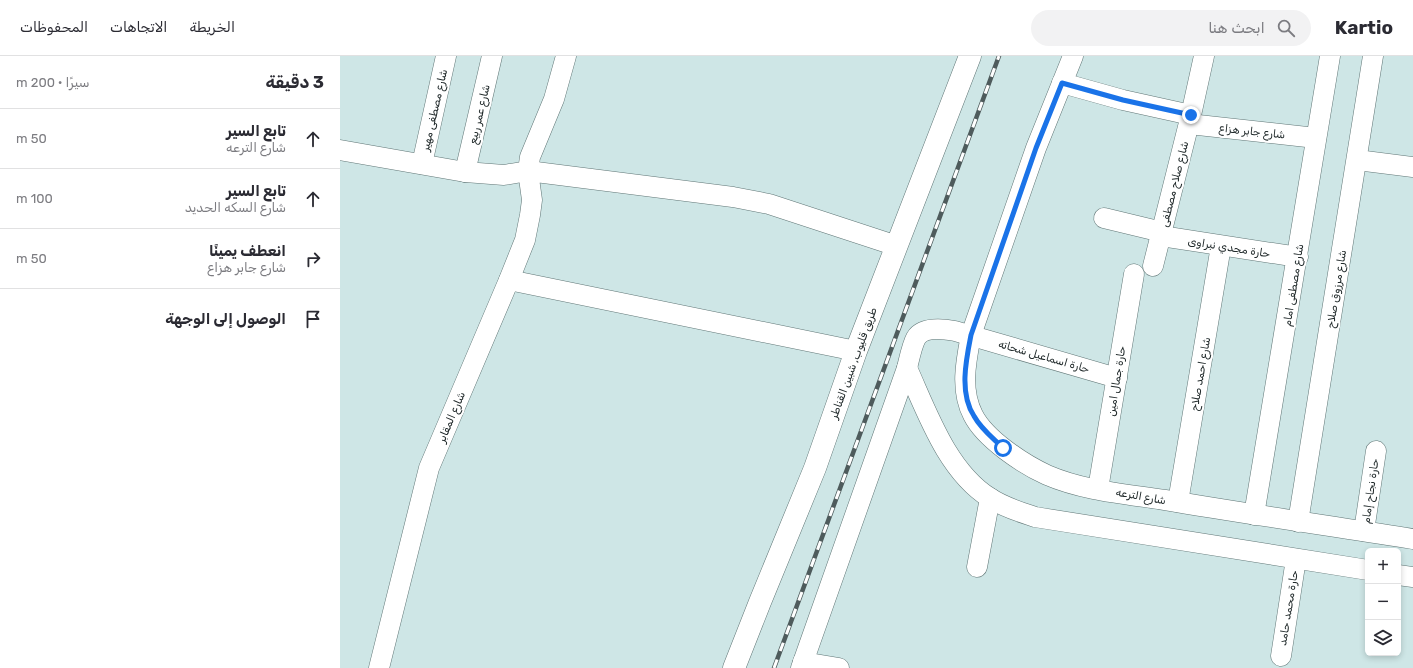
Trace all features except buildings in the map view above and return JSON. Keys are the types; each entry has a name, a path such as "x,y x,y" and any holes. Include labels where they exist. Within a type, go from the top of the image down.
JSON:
{"main road":[{"name":"طريق قليوب, شبين القناطر","path":"734,668 815,468 856,351 898,246 970,56"}],"street":[{"name":"شارع مصطفى مهير","path":"422,164 446,56"},
{"name":"شارع عمر ربيع","path":"465,172 492,56"},
{"path":"528,171 530,158 554,99 566,56"},
{"name":"شارع الترعه","path":"1073,56 1036,148 971,335 966,363 967,399 973,416 984,430 1003,448 1025,463 1048,475 1073,484 1298,522 1413,538"},
{"name":"شارع صلاح مصطفى","path":"1153,266 1190,119 1204,56"},
{"name":"شارع مصطفى امام","path":"1254,514 1298,257 1330,56"},
{"name":"شارع مرزوق صلاح","path":"1298,522 1373,56"},
{"name":"شارع جابر هزاع","path":"1062,83 1190,119 1316,138"},
{"path":"340,150 465,172 504,175 528,171 733,197 769,204 898,246"},
{"path":"1357,160 1413,167"},
{"name":"شارع المقابر","path":"379,668 429,468 525,240 532,200 528,171"},
{"name":"حارة مجدي نبراوى","path":"1104,218 1161,234 1221,246 1298,257"},
{"name":"شارع احمد صلاح","path":"1178,502 1221,246"},
{"name":"حارة جمال امين","path":"1098,489 1134,274"},
{"path":"509,280 856,351"},
{"name":"حارة اسماعيل شحاته","path":"907,368 916,338 920,333 930,330 943,329 971,335 1117,378"},
{"path":"907,368 939,437 962,472 971,482 990,498 1014,510 1035,517 1365,570"},
{"path":"839,668 802,665 907,368"},
{"name":"حارة نجاح إمام","path":"1364,531 1376,451"},
{"path":"977,567 990,498"},
{"name":"حارة محمد حامد","path":"1281,656 1296,559"},
{"path":"1401,575 1413,577"}],"railway":[{"path":"774,668 999,56"}],"route":[{"path":"1003,448 984,430 973,416 967,399 966,363 971,335 1036,148 1062,83 1123,100 1191,115"}]}
